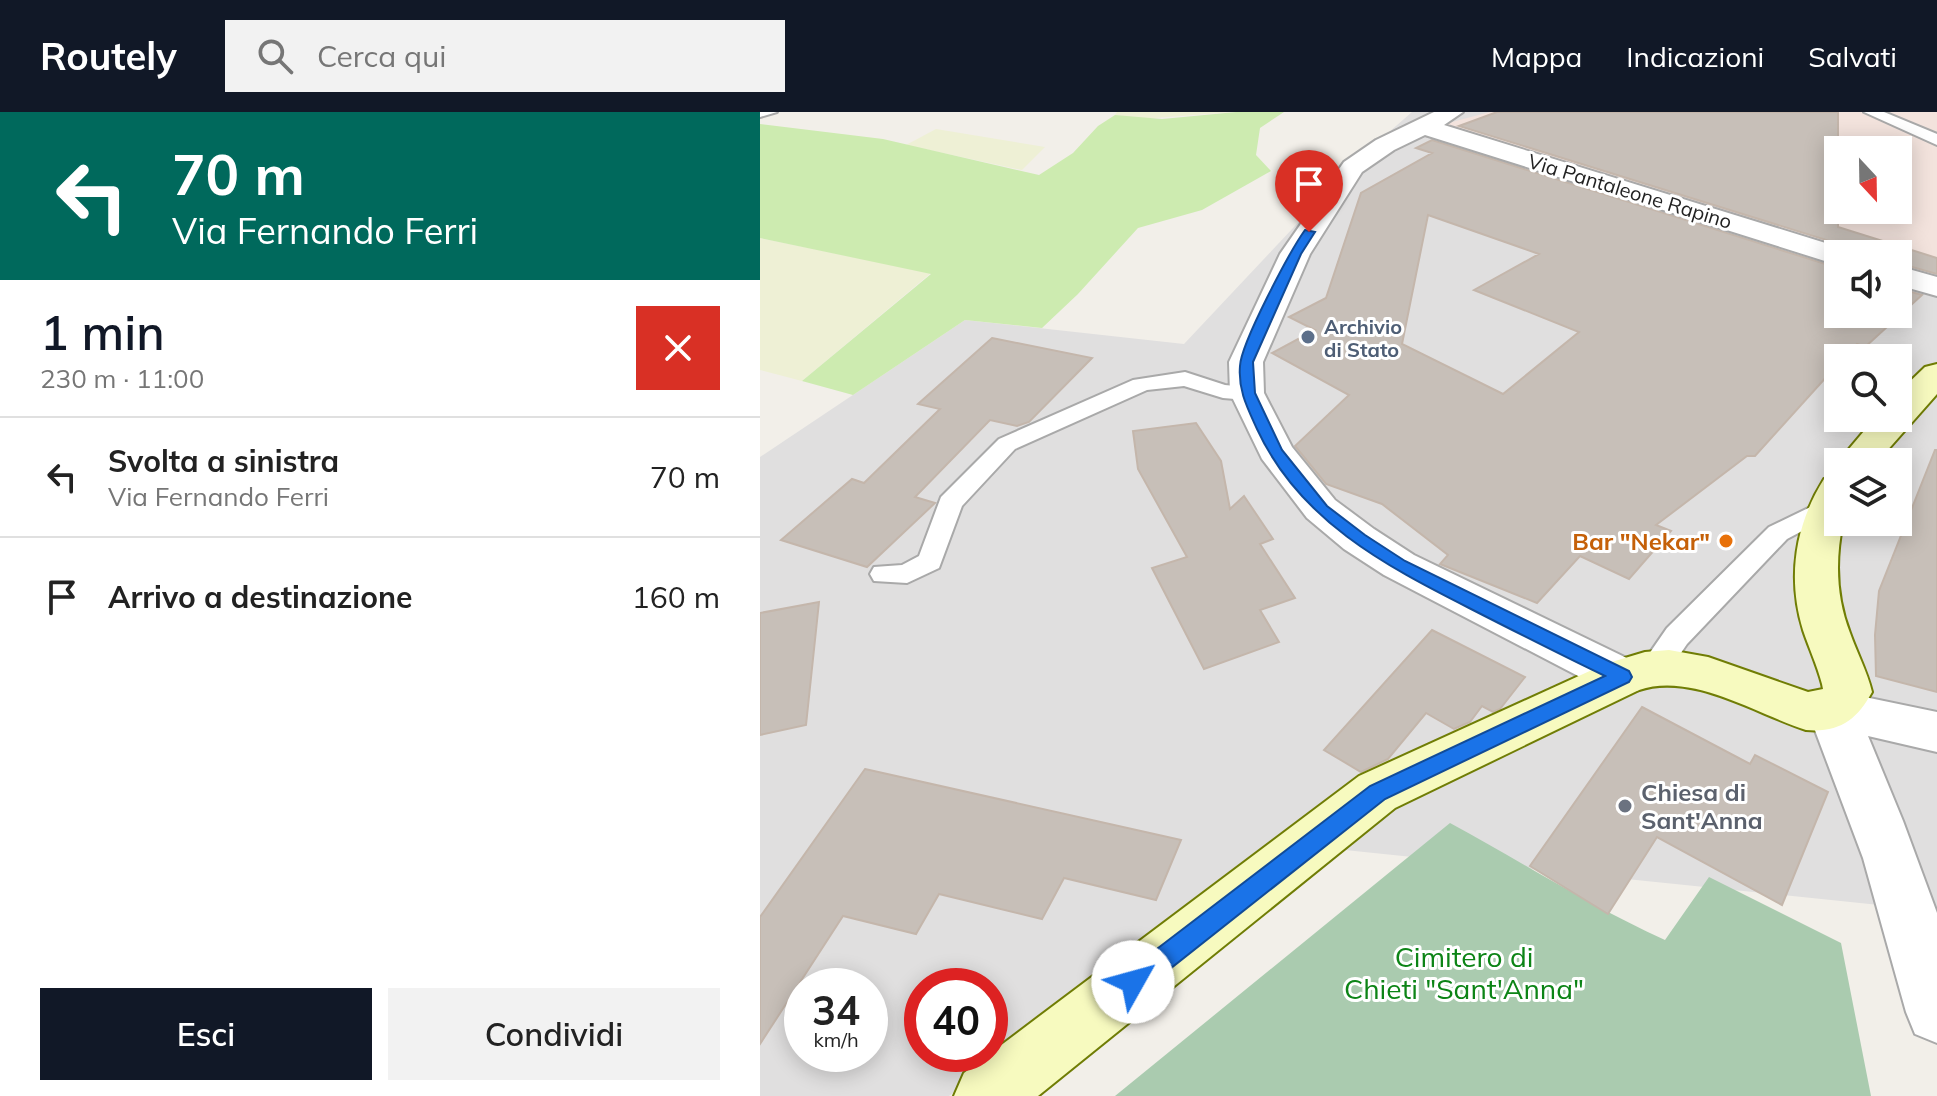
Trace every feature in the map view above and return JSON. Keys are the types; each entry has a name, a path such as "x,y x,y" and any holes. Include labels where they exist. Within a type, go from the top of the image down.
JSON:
{"street":[{"name":"Via Pantaleone Rapino","path":"1433,117 1824,251"},
{"path":"1433,117 1353,167 1295,254 1246,362 1247,393 1275,451 1321,509 1399,565 1639,672 1706,675 1806,711 1831,709 1937,732"},
{"path":"1912,279 1937,287"},
{"path":"1912,399 1937,374"},
{"path":"1869,448 1882,432"},
{"path":"1824,525 1818,543 1814,579 1825,628 1845,674 1848,692 1842,702 1831,709"},
{"path":"987,1096 1377,792 1639,672"},
{"path":"1831,709 1867,788 1937,1012"}],"lane":[{"path":"760,113 770,112"},
{"path":"1871,112 1937,140"},
{"path":"884,574 907,574 930,561 950,503 1007,444 1040,427 1141,385 1165,380 1185,379 1223,391 1247,393"},
{"path":"1639,672 1778,533 1824,503"}],"shaded area":[{"path":"1412,112 1937,112 1937,911 1287,844 1008,1052 1008,968 904,968 904,1072 981,1072 949,1096 760,1096 760,457 965,320 1184,344 1357,160"},
{"path":"1490,112 1937,112 1937,273 1930,276 1912,270 1912,240 1824,240 1824,244 1433,127"}],"green space":[{"path":"1117,112 1236,112 1141,119 1115,115"},
{"path":"1236,112 1284,112 1260,128 1256,155 1271,171 1202,210 1138,228 1078,294 1042,328 965,320 853,395 802,381 931,274 760,238 760,124 883,139 1039,175 1073,153 1098,126 1115,115 1162,119"},
{"path":"936,129 1045,147 1022,170 906,145"},
{"path":"760,238 931,273 802,381 760,370"},
{"name":"Cimitero di Chieti \"Sant'Anna\"","path":"1450,823 1665,940 1709,877 1841,943 1871,1096 1115,1096"}],"building":[{"path":"1497,112 1838,112 1838,136 1824,136 1824,224 1838,224 1838,227 1880,240 1826,240 1459,126"},
{"path":"1432,140 1824,264 1824,328 1886,328 1868,344 1824,344 1824,380 1755,456 1747,456 1656,525 1671,531 1629,579 1580,556 1537,603 1440,564 1448,555 1382,504 1326,484 1295,446 1349,395 1272,353 1315,330 1289,317 1326,298 1361,193 1432,153 1416,148","holes":["1428,215 1539,254 1474,290 1579,332 1503,394 1402,344"]},
{"path":"1912,250 1937,258 1937,274 1912,267"},
{"path":"1912,292 1922,295 1912,304"},
{"path":"992,338 1092,358 1029,422 1017,426 990,420 915,497 935,503 867,567 781,540 852,479 864,483 940,409 918,404"},
{"path":"1196,423 1221,461 1230,509 1244,496 1273,539 1260,544 1295,598 1260,610 1279,642 1204,669 1152,568 1187,557 1138,469 1133,431"},
{"path":"1937,450 1937,692 1876,676 1875,635 1879,591 1901,536 1912,536 1912,508"},
{"path":"819,602 806,725 760,735 760,613"},
{"path":"1432,630 1525,677 1500,709 1493,712 1482,706 1470,722 1454,729 1426,713 1388,759 1361,772 1324,750"},
{"path":"1642,707 1750,764 1755,755 1828,792 1782,905 1657,837 1608,914 1530,866"},
{"path":"865,769 1181,840 1156,900 1064,878 1042,919 939,894 916,934 843,916 809,968 784,968 784,1007 760,1044 760,917"}],"place":[{"name":"Archivio di Stato","path":"1308,337"},
{"name":"Bar \"Nekar\"","path":"1726,541"},
{"name":"Chiesa di Sant'Anna","path":"1625,806"}],"route":[{"path":"1133,982 1377,792 1622,677 1399,565 1359,539 1321,509 1275,451 1247,393 1246,362 1295,254 1309,232"}]}
